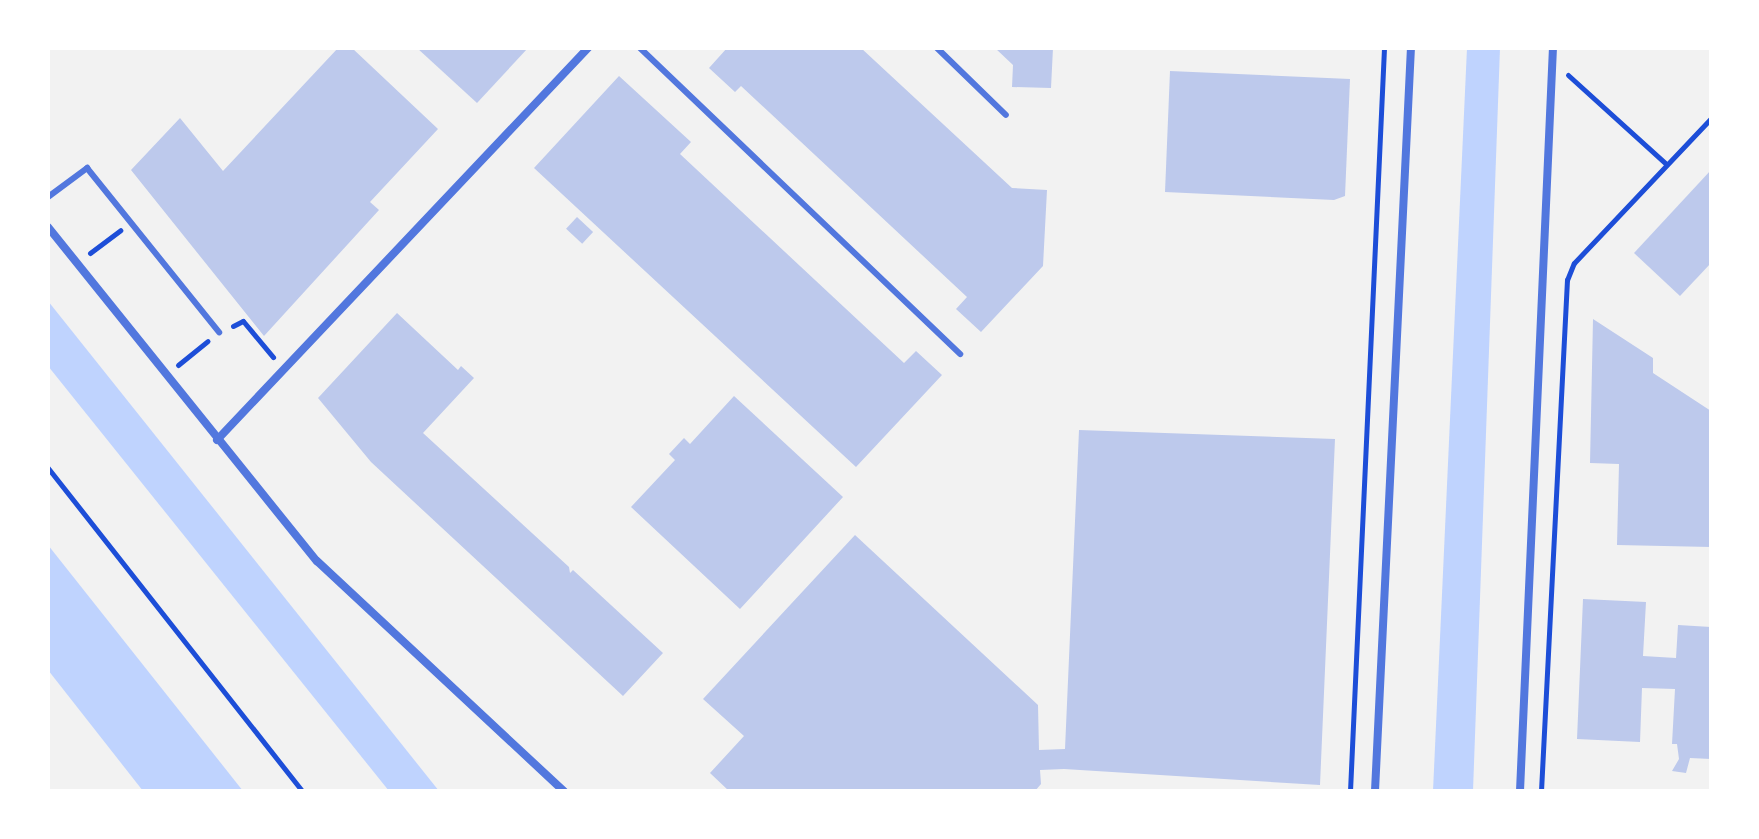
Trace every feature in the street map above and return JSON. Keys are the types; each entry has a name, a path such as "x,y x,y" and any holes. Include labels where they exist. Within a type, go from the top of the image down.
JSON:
{"street":[{"path":"217,440 588,48"},
{"path":"1375,791 1411,48"},
{"path":"1520,791 1553,48"},
{"path":"48,227 317,561 564,791"}],"lane":[{"path":"640,48 960,354"},
{"path":"937,48 1006,115"},
{"path":"48,197 87,168 219,332"}],"path":[{"path":"1350,791 1384,48"},
{"path":"1553,62 1666,164"},
{"path":"1541,791 1567,280 1574,263 1711,118"},
{"path":"76,263 130,222"},
{"path":"166,375 219,332 243,321 283,371"},
{"path":"48,468 302,791"}],"water":[{"path":"1467,48 1500,48 1473,791 1433,791"},
{"path":"48,301 439,791 389,791 48,366"},
{"path":"48,545 243,791 143,791 48,670"}],"building":[{"path":"338,48 352,48 438,129 370,202 379,210 264,336 131,170 180,118 223,171"},
{"path":"417,48 528,48 477,103"},
{"path":"727,48 861,48 1012,188 1047,190 1043,266 981,332 956,309 967,297 741,86 735,92 709,68"},
{"path":"995,48 1053,48 1051,88 1012,87 1013,65"},
{"path":"1170,71 1350,79 1345,196 1334,200 1165,192"},
{"path":"619,76 691,142 680,154 904,363 916,351 942,375 856,467 534,168"},
{"path":"1711,170 1711,263 1680,296 1634,253"},
{"path":"577,217 593,232 582,244 566,229"},
{"path":"397,313 458,370 461,366 474,378 423,433 569,567 570,573 573,570 663,653 623,696 371,462 318,398"},
{"path":"1593,319 1653,358 1653,373 1711,411 1711,547 1617,545 1619,464 1590,463"},
{"path":"734,396 843,497 740,609 631,507 675,460 669,454 684,438 690,444"},
{"path":"1079,430 1335,439 1320,785 1064,769 1040,770 1041,784 1035,791 729,791 710,773 744,736 703,699 855,535 1038,705 1039,750 1065,749"},
{"path":"1583,599 1646,602 1643,656 1676,658 1678,625 1711,627 1711,759 1690,758 1686,773 1672,771 1679,759 1677,744 1672,744 1675,689 1642,688 1640,742 1577,739"}]}
